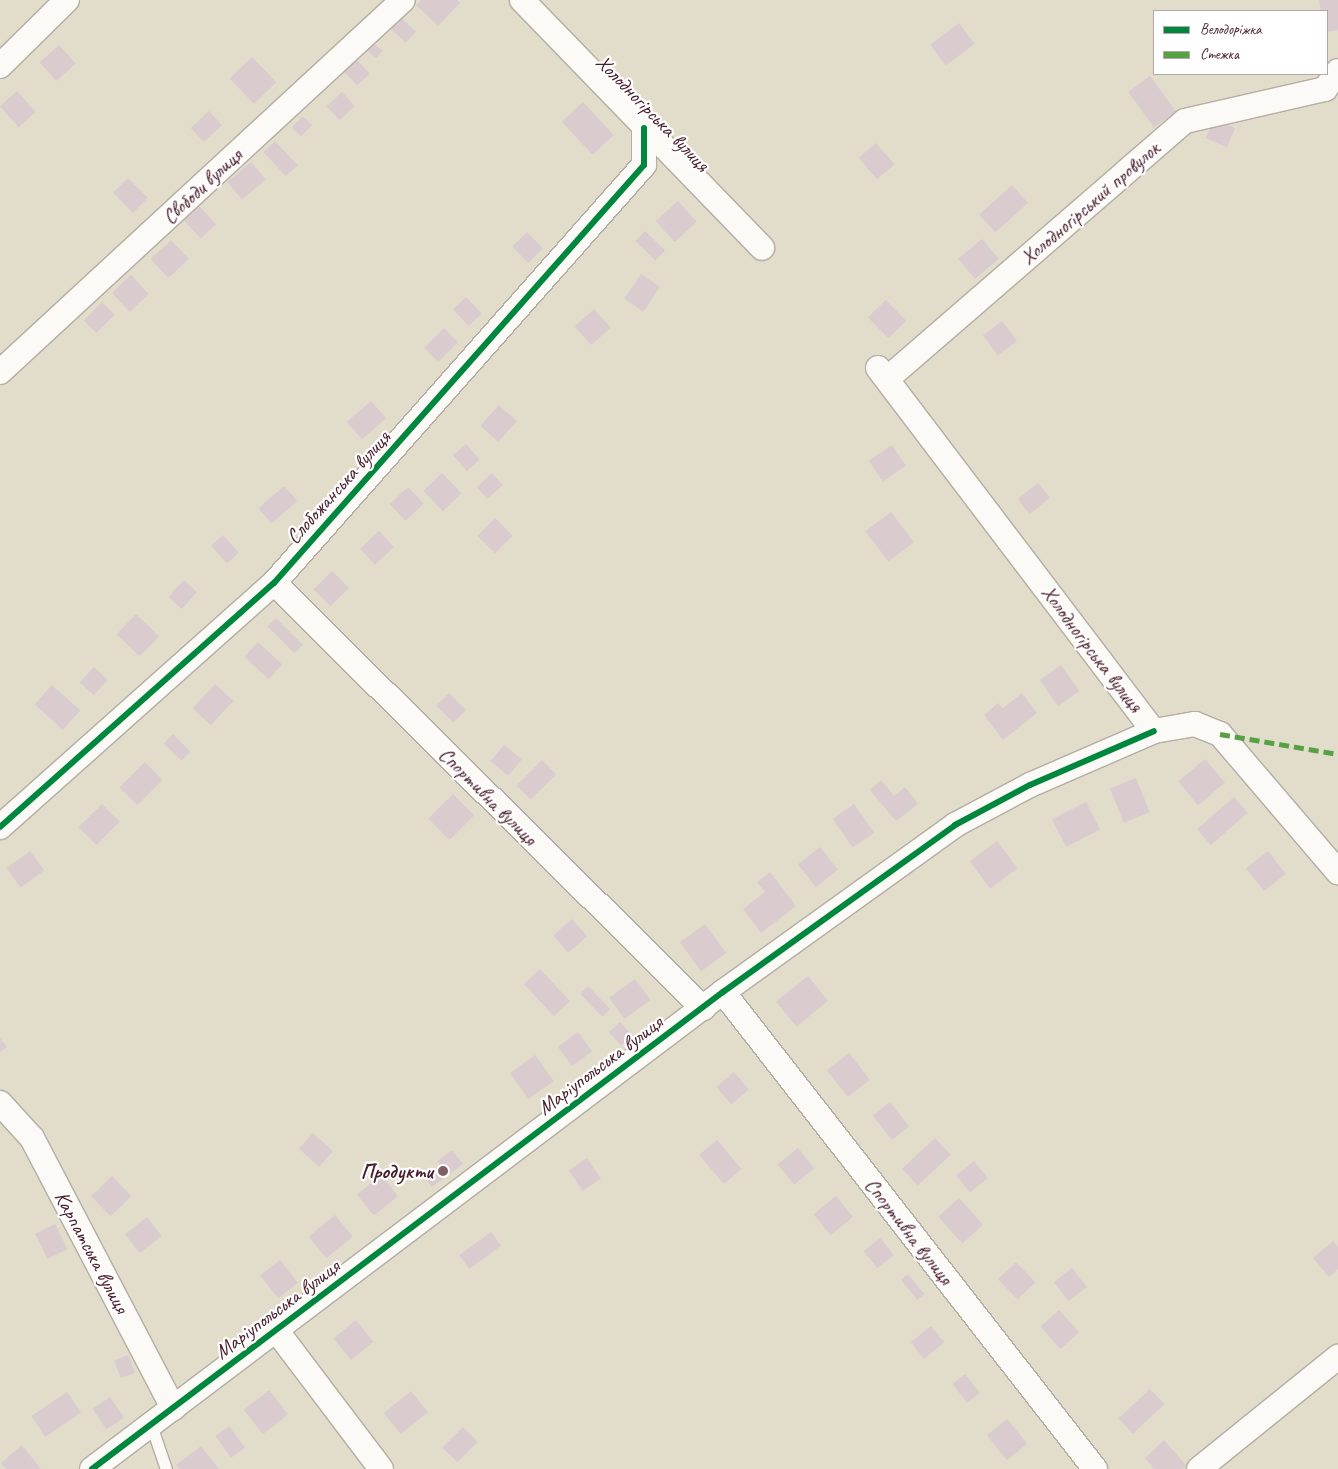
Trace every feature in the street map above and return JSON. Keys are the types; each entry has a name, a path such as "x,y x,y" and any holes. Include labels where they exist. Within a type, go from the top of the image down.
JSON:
{"street":[{"path":"0,66 67,0"},
{"name":"Свободи вулиця","path":"0,372 403,0"},
{"name":"Холодногірська вулиця","path":"522,0 762,248"},
{"name":"Холодногірський провулок","path":"883,374 1185,121 1332,80"},
{"name":"Слобожанська вулиця","path":"0,826 274,583 644,165 644,128"},
{"name":"Холодногірська вулиця","path":"883,374 1154,731 1195,724 1220,734 1338,872"},
{"name":"Спортивна вулиця","path":"274,583 703,1008"},
{"name":"Маріупольська вулиця","path":"92,1469 723,992 956,825 1030,786 1154,731"},
{"name":"Спортивна вулиця","path":"723,992 1095,1469"},
{"name":"Карпатська вулиця","path":"0,1103 32,1138 173,1408"},
{"path":"276,1330 381,1469"},
{"path":"1199,1469 1338,1357"}],"lane":[{"path":"151,1425 166,1469"}],"building":[{"path":"421,0 457,0 460,3 438,26 416,5"},
{"path":"1319,0 1338,0 1338,30 1328,32 1328,10 1321,10"},
{"path":"397,14 416,32 406,43 387,25"},
{"path":"959,23 975,44 946,65 930,45"},
{"path":"369,39 383,51 376,58 362,47"},
{"path":"59,45 76,64 56,81 40,62"},
{"path":"252,57 276,82 254,104 230,79"},
{"path":"354,57 370,74 357,85 342,69"},
{"path":"1150,76 1176,112 1154,127 1128,92"},
{"path":"17,91 36,112 19,127 0,106"},
{"path":"342,92 355,106 340,120 327,106"},
{"path":"583,102 614,135 592,155 562,122"},
{"path":"209,111 222,125 204,142 191,128"},
{"path":"303,116 312,125 301,137 292,127"},
{"path":"1214,119 1235,128 1227,147 1206,138"},
{"path":"275,141 298,165 286,176 263,152"},
{"path":"876,143 894,164 877,179 859,158"},
{"path":"251,162 266,180 242,200 227,182"},
{"path":"128,178 148,198 133,213 113,193"},
{"path":"1012,185 1028,203 995,232 979,214"},
{"path":"678,201 697,222 674,242 656,221"},
{"path":"199,206 216,224 201,239 184,220"},
{"path":"645,231 665,250 655,261 635,241"},
{"path":"527,232 543,248 528,263 512,247"},
{"path":"982,239 999,259 975,279 958,259"},
{"path":"171,240 189,259 168,278 151,259"},
{"path":"641,274 660,287 643,312 624,299"},
{"path":"131,275 149,294 130,312 112,293"},
{"path":"466,297 482,314 469,326 453,309"},
{"path":"886,300 906,321 888,338 868,317"},
{"path":"102,302 115,315 96,333 84,320"},
{"path":"594,309 611,328 591,345 575,326"},
{"path":"1002,321 1017,341 998,355 983,335"},
{"path":"444,328 458,342 438,362 424,348"},
{"path":"371,401 386,418 362,439 347,422"},
{"path":"499,405 517,421 498,442 480,426"},
{"path":"466,444 480,460 467,471 453,455"},
{"path":"892,445 906,466 883,481 869,461"},
{"path":"442,473 461,493 443,511 423,491"},
{"path":"492,473 503,485 488,499 477,487"},
{"path":"1038,483 1050,498 1030,514 1018,499"},
{"path":"284,486 297,501 271,523 258,508"},
{"path":"408,487 424,504 405,521 390,504"},
{"path":"891,512 914,542 888,562 865,531"},
{"path":"495,518 513,536 495,553 477,536"},
{"path":"379,531 394,547 375,565 360,549"},
{"path":"223,535 239,553 227,564 211,546"},
{"path":"332,571 349,588 331,606 314,589"},
{"path":"184,580 197,592 181,609 168,597"},
{"path":"136,614 159,636 140,656 117,634"},
{"path":"276,618 303,645 294,653 268,626"},
{"path":"258,642 282,665 268,679 244,657"},
{"path":"1061,665 1079,691 1058,706 1040,680"},
{"path":"94,667 108,680 94,695 80,682"},
{"path":"215,684 233,701 211,725 192,708"},
{"path":"52,685 80,710 63,730 35,704"},
{"path":"449,693 466,710 453,723 436,706"},
{"path":"1022,693 1037,713 1003,740 984,715 998,703 1003,708"},
{"path":"173,734 191,752 181,761 164,743"},
{"path":"504,745 522,760 508,776 491,761"},
{"path":"1205,759 1225,783 1198,805 1178,781"},
{"path":"542,760 556,774 531,800 517,785"},
{"path":"145,762 163,780 137,805 120,787"},
{"path":"1136,778 1150,812 1124,823 1110,788"},
{"path":"881,780 894,796 905,787 918,804 896,821 870,790"},
{"path":"453,794 474,815 449,840 428,819"},
{"path":"1234,797 1248,813 1211,845 1197,829"},
{"path":"1086,802 1100,830 1066,847 1052,819"},
{"path":"102,804 120,822 96,845 79,827"},
{"path":"854,804 874,833 853,848 833,819"},
{"path":"997,841 1017,868 990,889 970,861"},
{"path":"820,847 838,870 816,887 798,864"},
{"path":"30,851 44,870 21,887 7,868"},
{"path":"1268,851 1286,874 1264,891 1246,868"},
{"path":"770,872 796,906 761,933 743,909 765,892 757,882"},
{"path":"572,919 587,936 568,953 553,935"},
{"path":"705,924 726,953 701,971 680,942"},
{"path":"540,969 570,1001 554,1016 524,984"},
{"path":"808,976 828,1001 796,1027 776,1002"},
{"path":"635,979 650,1000 624,1019 609,998"},
{"path":"588,986 610,1009 602,1017 580,994"},
{"path":"620,1022 632,1035 621,1045 609,1032"},
{"path":"578,1032 592,1051 572,1066 558,1047"},
{"path":"0,1038 7,1047 0,1052"},
{"path":"849,1053 870,1080 848,1097 827,1070"},
{"path":"535,1055 554,1081 529,1099 510,1073"},
{"path":"734,1072 749,1090 731,1104 716,1087"},
{"path":"890,1102 909,1126 892,1140 873,1116"},
{"path":"313,1133 333,1151 319,1167 299,1149"},
{"path":"935,1138 951,1155 918,1186 902,1169"},
{"path":"717,1140 741,1169 724,1184 699,1155"},
{"path":"798,1148 814,1168 794,1185 778,1164"},
{"name":"Продукти","path":"452,1150 463,1164 432,1187 425,1178 440,1165 438,1161"},
{"path":"587,1158 601,1179 583,1191 569,1170"},
{"path":"974,1161 988,1178 970,1193 956,1175"},
{"path":"381,1175 398,1196 374,1215 357,1195"},
{"path":"112,1176 131,1196 111,1216 91,1196"},
{"path":"836,1196 853,1217 830,1235 813,1214"},
{"path":"959,1198 983,1225 962,1243 938,1217"},
{"path":"335,1215 353,1237 326,1258 309,1236"},
{"path":"147,1217 162,1236 140,1253 125,1234"},
{"path":"55,1224 67,1249 48,1259 35,1234"},
{"path":"491,1232 501,1246 469,1269 459,1255"},
{"path":"880,1238 894,1255 878,1268 864,1251"},
{"path":"1333,1241 1338,1247 1338,1269 1329,1277 1313,1258"},
{"path":"280,1260 298,1283 278,1298 260,1275"},
{"path":"1016,1262 1035,1282 1017,1300 998,1279"},
{"path":"1072,1268 1087,1287 1069,1301 1054,1282"},
{"path":"908,1274 924,1294 917,1300 901,1280"},
{"path":"1059,1310 1079,1332 1060,1349 1040,1327"},
{"path":"356,1320 374,1342 351,1360 333,1338"},
{"path":"931,1326 944,1342 924,1359 911,1342"},
{"path":"128,1355 135,1373 121,1378 114,1360"},
{"path":"965,1374 980,1393 967,1403 952,1384"},
{"path":"1150,1389 1164,1404 1133,1434 1119,1418"},
{"path":"269,1390 288,1414 263,1434 244,1410"},
{"path":"411,1391 428,1412 401,1434 384,1413"},
{"path":"67,1392 81,1413 45,1437 31,1416"},
{"path":"110,1397 124,1418 107,1429 93,1409"},
{"path":"1007,1419 1027,1444 1007,1460 987,1435"},
{"path":"229,1426 245,1448 231,1458 215,1436"},
{"path":"463,1427 478,1442 457,1462 442,1448"},
{"path":"1164,1440 1186,1465 1182,1469 1154,1469 1145,1458"},
{"path":"22,1445 41,1469 6,1469 1,1463"},
{"path":"201,1446 219,1469 179,1469 176,1465"}],"marked path":[{"path":"1220,734 1338,754"}],"cycle path":[{"path":"0,827 274,583 644,165 644,128"},
{"path":"92,1469 723,992 955,825 1030,785 1154,731"}],"place":[{"name":"Продукти","path":"443,1171"}]}
